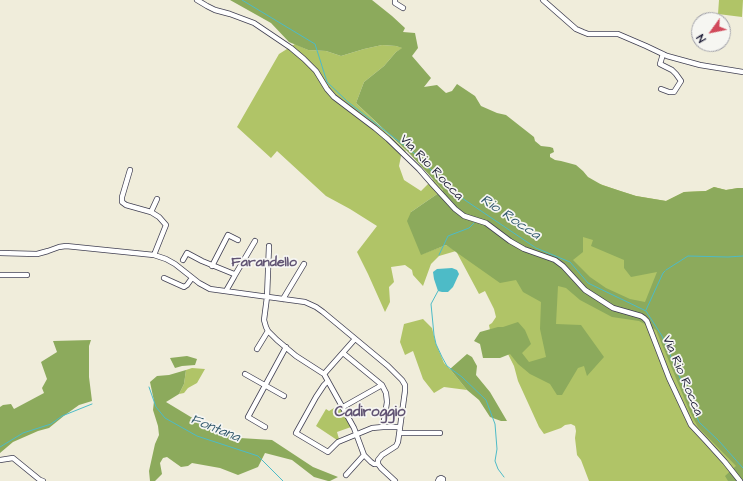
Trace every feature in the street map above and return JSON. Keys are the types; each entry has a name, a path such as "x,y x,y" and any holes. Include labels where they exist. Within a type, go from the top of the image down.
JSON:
{"street":[{"name":"Via Rio Rocca","path":"197,0 215,10 254,23 304,58 316,71 327,89 334,97 388,139 419,169 455,209 464,216 486,224 510,241 524,248 555,260 564,266 584,290 613,308 644,318 647,321 669,378 691,425 740,481"},
{"path":"395,0 395,3 404,8"},
{"path":"543,0 576,29 588,34 618,34 667,56 700,64 742,71"},
{"path":"661,89 674,92 681,81 672,70 660,64 663,54"},
{"path":"130,170 122,197 122,202 126,205 151,212 159,216 166,225 154,255"},
{"path":"151,212 157,199"},
{"path":"212,266 228,235 238,240"},
{"path":"226,292 255,241"},
{"path":"0,253 37,254 66,246 154,255 175,264 192,278 210,289 305,302 316,307 388,366 405,385 398,442 396,446 379,458 378,464"},
{"path":"269,246 267,297 264,320 268,331 299,357 324,374 343,408 364,455 374,464 378,464 395,481"},
{"path":"184,260 187,253 212,266 235,275"},
{"path":"283,299 290,285 304,264"},
{"path":"0,275 27,275"},
{"path":"164,278 184,287 192,278"},
{"path":"256,349 268,331"},
{"path":"324,374 354,339"},
{"path":"265,427 248,416 286,347"},
{"path":"343,353 382,385 386,393 387,402 383,427"},
{"path":"244,374 284,396"},
{"path":"328,381 316,397 296,433 328,452 338,442 372,428 400,427"},
{"path":"343,408 382,385"},
{"path":"400,433 440,433"},
{"path":"346,475 364,455"},
{"path":"0,460 13,458 42,481"},
{"path":"438,481 441,478 443,481"}],"green space":[{"path":"230,0 372,0 405,28 403,32 415,33 418,48 412,56 431,78 424,87 437,85 446,93 452,91 457,84 475,96 481,106 506,115 534,137 535,141 541,146 553,148 554,152 550,154 550,157 555,160 576,165 588,177 602,185 636,196 666,201 684,192 706,191 714,187 726,190 743,188 743,481 728,481 725,476 736,466 698,427 690,412 656,330 639,321 612,317 580,300 566,288 558,286 556,324 581,325 604,357 587,376 584,366 578,368 562,395 557,395 550,384 530,374 518,364 510,354 500,358 483,358 480,344 474,341 480,332 518,322 525,330 531,344 522,353 529,362 546,357 540,329 541,302 523,292 516,280 500,283 446,245 421,255 407,221 411,212 443,190 409,153 356,103 364,82 384,66 396,52 402,48 382,45 341,56 326,51 308,50 289,42 271,23","holes":["583,237 593,240 591,246 624,260 624,268 631,277 657,272 645,302 630,299 606,288 590,277 573,260 583,252"]},
{"path":"719,0 743,0 742,17 731,16 731,12 718,12"},
{"path":"295,44 308,50 326,51 341,56 382,45 403,48 396,52 384,66 364,82 356,103 406,151 401,156 399,166 404,180 421,191 433,179 443,190 411,212 422,254 446,245 456,251 439,256 431,264 423,286 413,275 412,270 405,265 391,267 394,282 389,287 390,302 385,312 357,252 377,226 326,196 277,151 271,158 237,127 279,54"},
{"path":"590,182 636,196 666,201 684,192 706,191 714,187 726,190 743,188 743,481 589,481 581,460 577,455 575,426 571,424 565,425 544,434 539,427 518,381 514,366 507,352 490,330 489,325 496,317 494,309 485,291 479,294 456,251"},
{"path":"423,319 432,328 436,344 444,363 467,390 444,387 434,393 423,379 413,351 405,355 400,342 404,324"},
{"path":"91,340 89,346 89,377 92,401 79,405 49,428 13,442 0,453 0,407 11,404 14,409 44,393 42,388 47,379 41,362 57,352 53,341"},
{"path":"467,354 472,357 477,366 476,375 490,392 507,421 501,421 490,417 479,400 467,390 450,369"},
{"path":"187,356 197,359 195,365 175,368 170,358"},
{"path":"192,368 205,369 197,383 188,388 184,393 179,394 184,384 186,370"},
{"path":"186,370 184,384 179,394 166,402 214,431 226,431 240,438 272,440 313,467 338,477 328,481 314,477 292,460 265,453 258,467 238,475 220,468 192,463 188,466 181,467 167,457 163,458 160,463 162,474 155,481 150,481 149,471 155,444 159,435 153,410 154,401 150,382 157,376 169,375"},
{"path":"339,405 351,427 337,432 339,439 337,440 316,426 326,409 329,411"}],"water":[{"path":"452,268 457,270 459,274 453,287 448,292 438,291 433,272 437,269"}],"waterway":[{"name":"Rio Rocca","path":"242,0 315,44 327,82 348,102 414,153 453,192 536,248 570,262 588,283 646,311 662,336 699,422 719,441 743,468"},
{"path":"439,255 448,236 469,228 474,223"},
{"path":"666,270 688,256 743,256"},
{"path":"646,310 665,271"},
{"path":"438,291 431,304 436,344 447,366 462,377 486,400 495,424 497,449 495,461 498,469 504,477"},
{"name":"Fontana","path":"149,387 156,407 165,418 197,436 258,456 283,481"},
{"path":"0,447 23,433 51,424 62,416 92,404"}],"district":[{"name":"Farandello","path":"264,263"},
{"name":"Cadiroggio","path":"370,413"}]}
